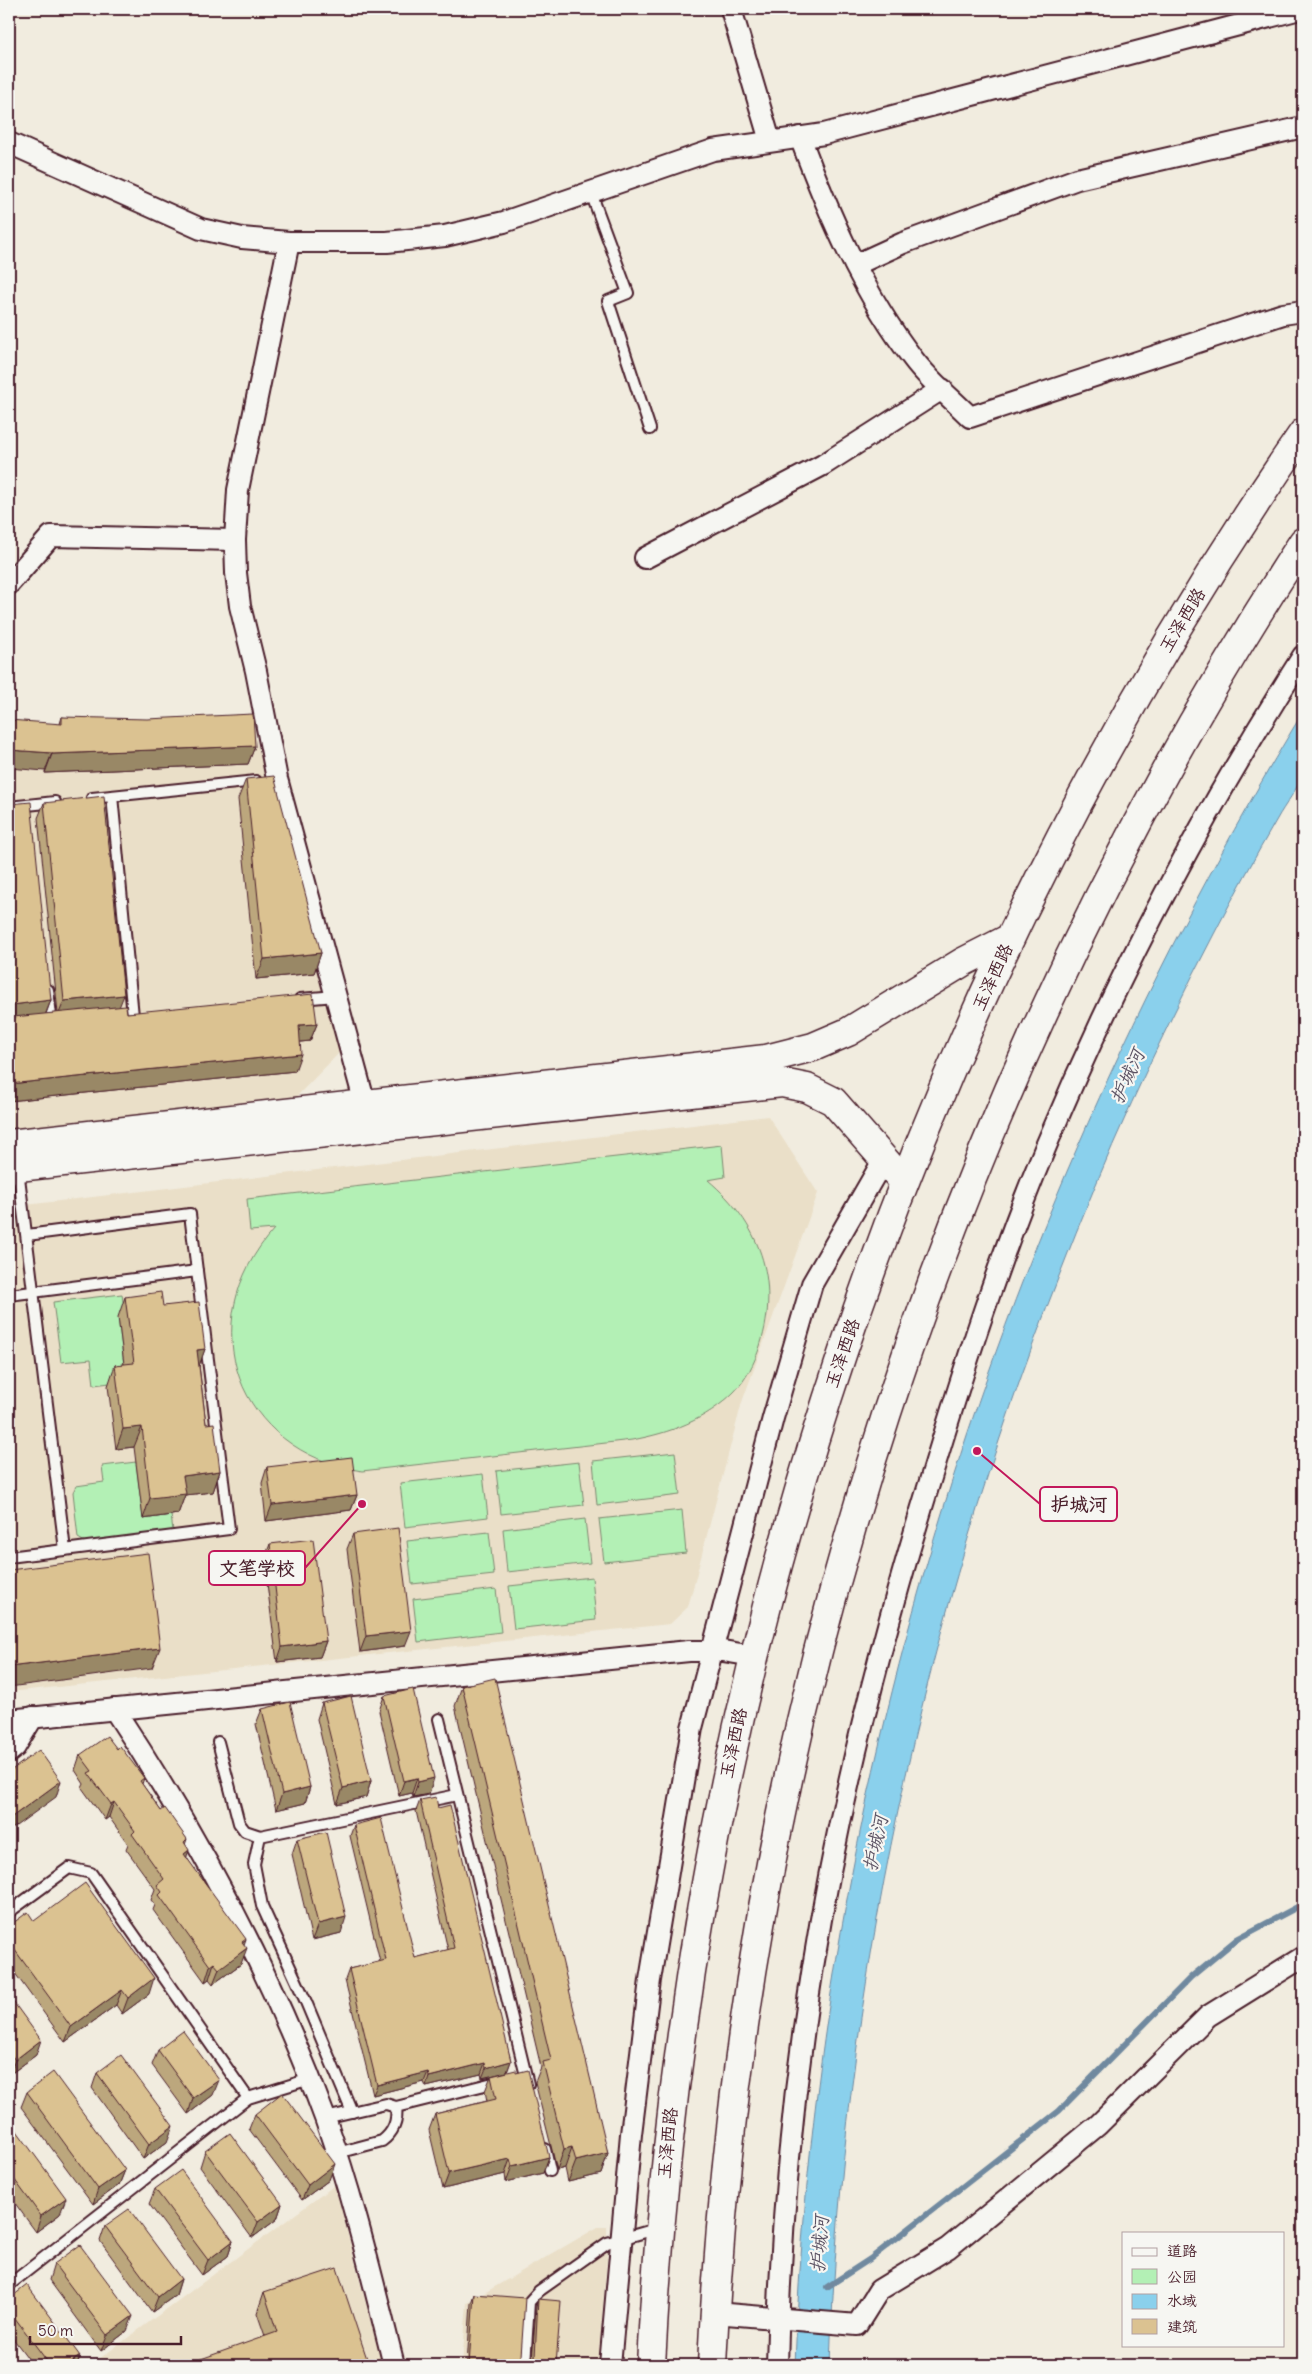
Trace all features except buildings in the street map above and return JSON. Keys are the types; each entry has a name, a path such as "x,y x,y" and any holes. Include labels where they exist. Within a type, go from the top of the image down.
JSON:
{"main road":[{"name":"玉泽西路","path":"650,2365 659,2228 670,2110 696,1935 715,1830 753,1656 788,1522 845,1341 904,1182 943,1087 1010,938 1071,815 1134,699 1217,562 1303,432"},
{"path":"712,2365 732,2117 743,2031 775,1842 820,1639 850,1529 900,1371 951,1233 1000,1111 1084,926 1178,747 1223,670 1303,542"},
{"path":"12,1159 365,1104 766,1059 812,1047 848,1032 963,962 1010,938"},
{"path":"12,1159 782,1083 807,1088 833,1101 904,1182"}],"street":[{"path":"731,9 770,141"},
{"path":"9,143 200,229 242,238 289,242 388,242 445,236 504,222 713,150 824,134 1300,9"},
{"path":"855,266 903,243 1078,179 1303,127"},
{"path":"800,137 818,186 855,266 887,320 914,361 970,417 1283,314 1303,311"},
{"path":"289,242 242,466 235,540 240,606 256,671 277,779 365,1104"},
{"path":"645,558 823,464 942,388"},
{"path":"9,584 51,536 235,540"},
{"path":"777,2365 781,2319 785,2201 794,2102 825,1895 887,1628 944,1435 1009,1243 1045,1148 1082,1065 1163,900 1206,819 1303,656"},
{"path":"610,2365 630,2134 650,1980 692,1728 773,1418 812,1284 884,1159"},
{"path":"9,1720 712,1650 753,1656"},
{"path":"114,1709 155,1771 228,1900 258,1959 310,2079 337,2153 362,2238 394,2365"},
{"path":"9,1752 15,1747 33,1717"},
{"path":"715,2313 857,2325 878,2290 948,2248 1098,2125 1208,2016 1303,1957"}],"lane":[{"path":"591,192 628,293 608,301 650,429"},
{"path":"84,799 277,779"},
{"path":"112,796 133,1016"},
{"path":"9,807 31,809 66,801"},
{"path":"47,976 52,1024"},
{"path":"288,1000 336,996"},
{"path":"12,1159 26,1234 65,1550"},
{"path":"9,1557 229,1529 190,1214 26,1234"},
{"path":"9,1295 197,1271"},
{"path":"438,1719 457,1795 517,2077 530,2092"},
{"path":"218,1742 239,1824 246,1831 260,1836 457,1795"},
{"path":"260,1836 254,1864 262,1906 306,2002 352,2112"},
{"path":"9,1912 69,1868 91,1873 248,2098"},
{"path":"325,2118 386,2104 396,2106 517,2077"},
{"path":"9,2285 248,2098 310,2079"},
{"path":"337,2153 382,2141 388,2136 396,2123 396,2106"},
{"path":"541,2136 550,2172"},
{"path":"525,2365 529,2302 539,2291 607,2244 659,2228"}],"shaded area":[{"path":"253,729 340,1052 297,1096 9,1129 9,730"},
{"path":"768,1116 818,1193 742,1402 688,1607 670,1624 9,1692 9,1207"},
{"path":"335,2185 382,2365 91,2365 225,2266"},
{"path":"598,2227 607,2227 607,2258 598,2365 462,2365 467,2303"}],"green space":[{"path":"722,1145 725,1177 708,1180 741,1215 761,1254 768,1298 766,1322 758,1352 742,1382 723,1402 699,1418 674,1429 632,1440 362,1471 319,1459 284,1438 257,1411 240,1378 232,1342 235,1304 249,1266 274,1229 250,1231 247,1199"},
{"path":"122,1294 125,1316 118,1317 126,1381 94,1385 91,1359 61,1362 53,1302"},
{"path":"675,1452 680,1495 597,1505 593,1461"},
{"path":"136,1462 143,1518 171,1515 173,1531 85,1542 78,1538 73,1492 76,1486 104,1482 102,1466"},
{"path":"579,1462 584,1505 501,1514 496,1471"},
{"path":"483,1474 488,1517 405,1527 400,1483"},
{"path":"682,1510 686,1553 604,1562 599,1519"},
{"path":"585,1519 590,1563 507,1572 503,1529"},
{"path":"489,1532 494,1575 412,1584 407,1541"},
{"path":"592,1577 596,1620 514,1629 509,1586"},
{"path":"496,1589 501,1632 418,1642 413,1599"}],"water":[{"path":"1303,712 1305,761 1301,779 1214,934 1151,1060 1113,1146 1059,1276 1011,1407 968,1540 930,1675 898,1811 872,1949 852,2087 838,2226 830,2365 795,2365 811,2148 841,1931 886,1717 944,1507 1015,1300 1099,1098 1195,902"}],"waterway":[{"path":"827,2287 870,2259 1059,2111 1191,1977 1237,1939 1303,1904"}],"place":[{"name":"护城河","path":"977,1451"},
{"name":"文笔学校","path":"362,1504"}]}
